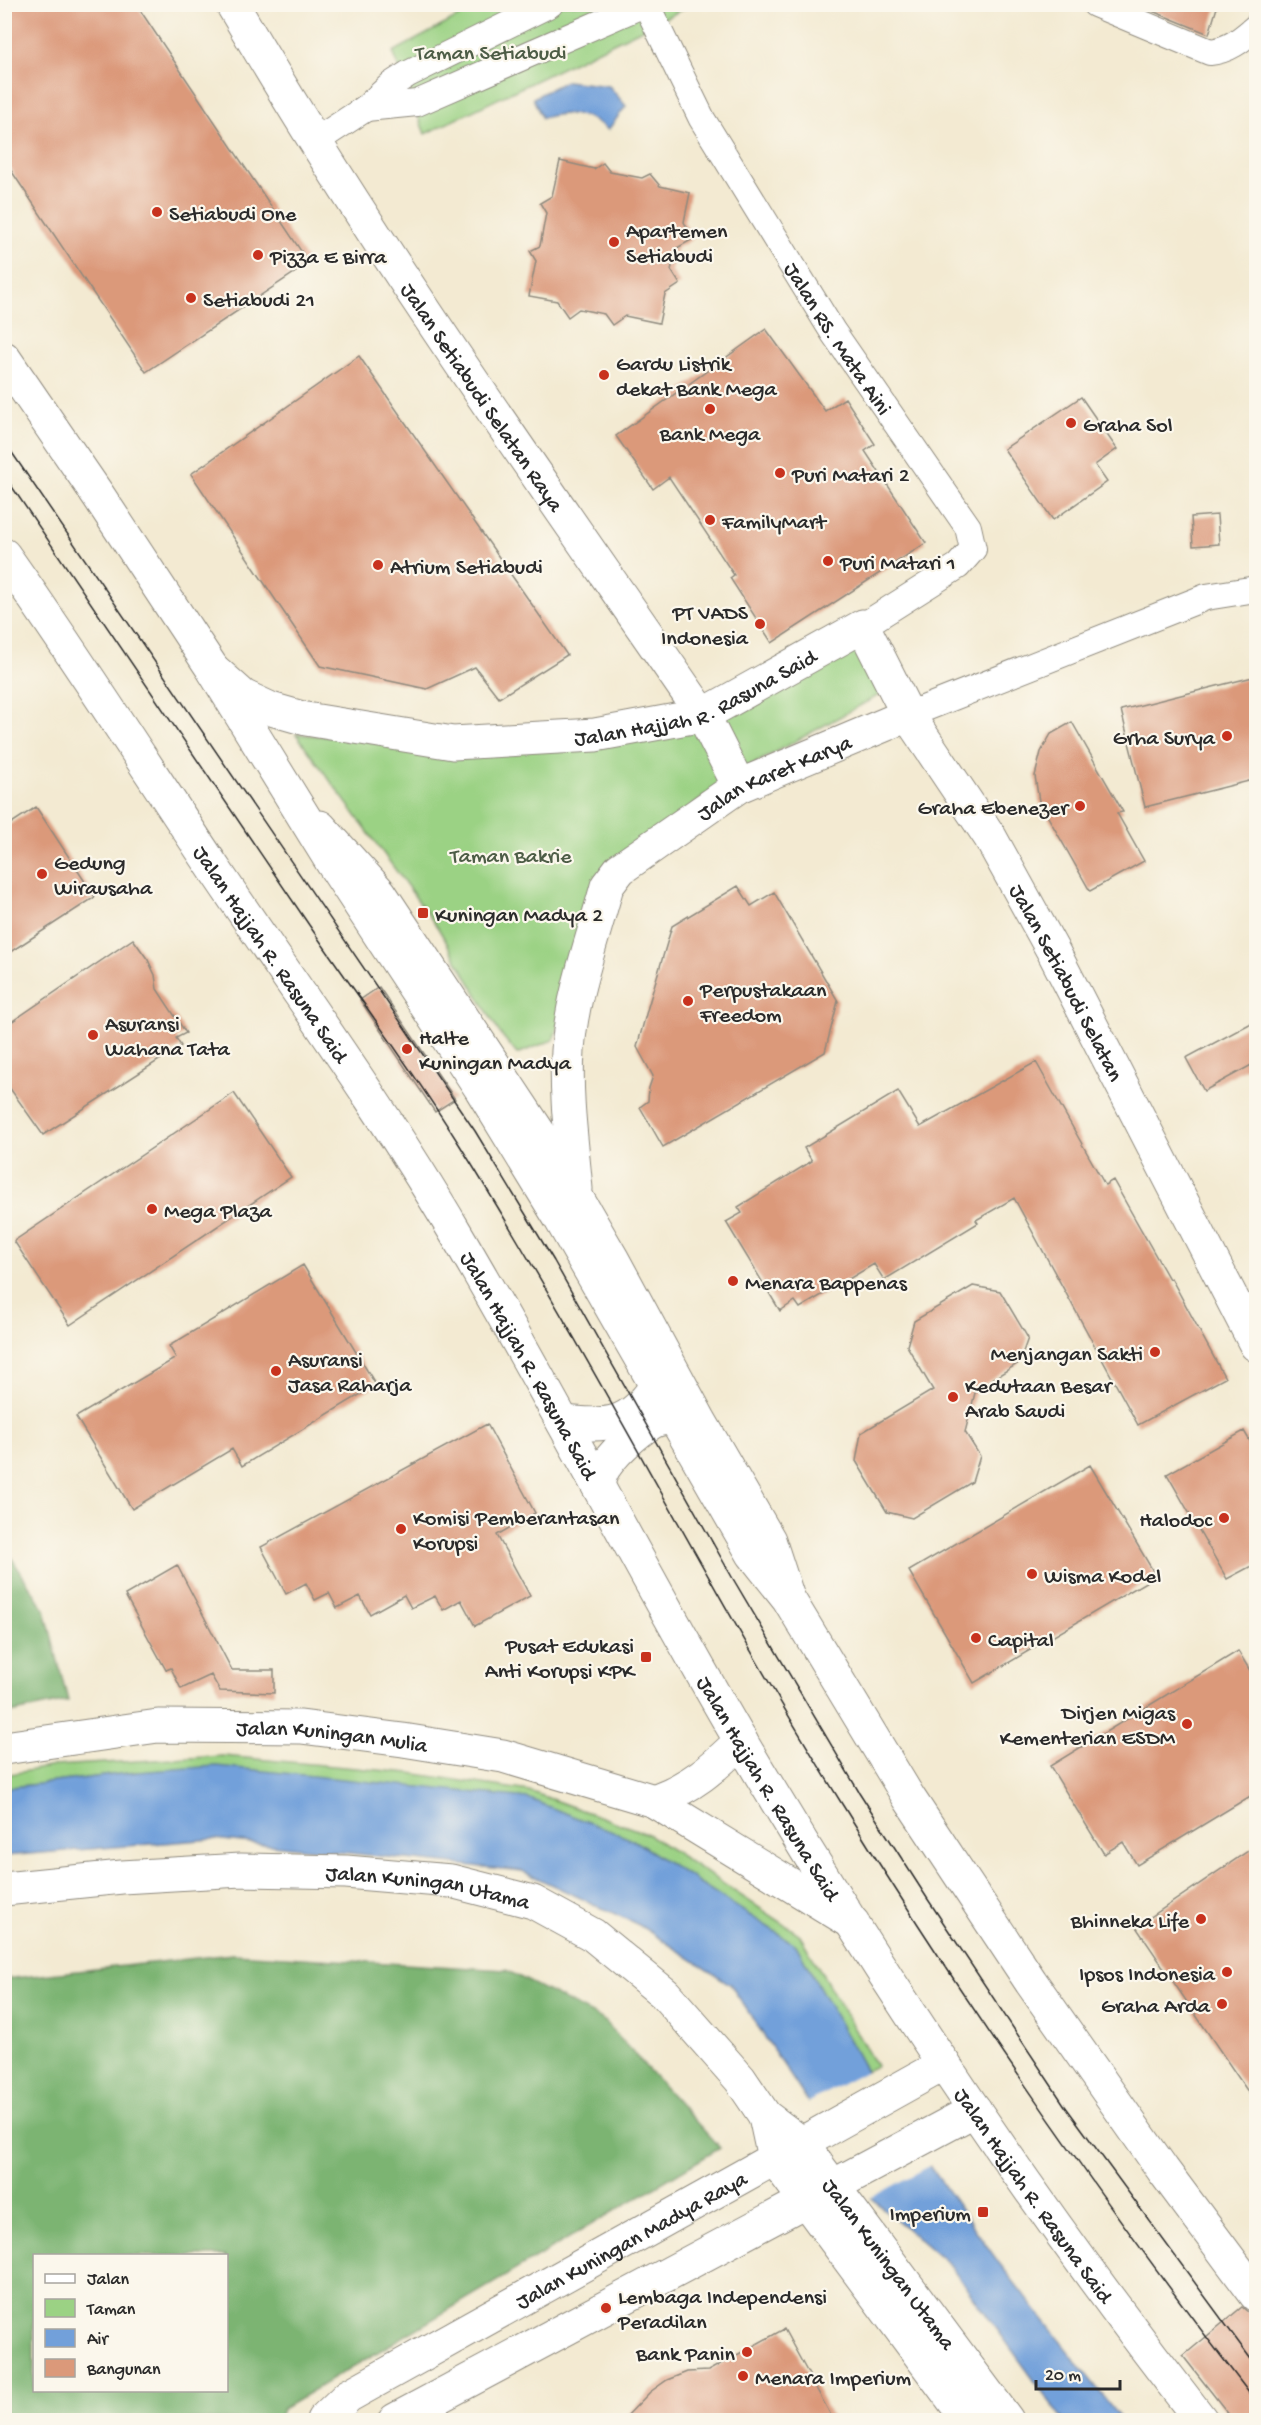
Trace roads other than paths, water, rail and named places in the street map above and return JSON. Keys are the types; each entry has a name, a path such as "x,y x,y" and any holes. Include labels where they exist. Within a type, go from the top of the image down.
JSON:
{"street":[{"name":"Jalan Setiabudi Selatan Raya","path":"232,4 314,142 397,269 703,715 739,786"},
{"path":"314,142 366,108 391,85 408,75 550,4"},
{"path":"366,108 417,103 645,4"},
{"name":"Jalan RS. Mata Aini","path":"645,4 702,119 833,332 968,527 973,549 958,566 863,626"},
{"path":"1095,4 1210,52 1223,51 1257,27"},
{"name":"Jalan Hajjah R. Rasuna Said","path":"4,358 93,487 212,668 333,864 488,1099 560,1218 753,1554 788,1598 909,1798 1031,1982 1170,2179 1257,2295"},
{"name":"Jalan Hajjah R. Rasuna Said","path":"4,555 382,1117 454,1231 598,1483 741,1741 853,1923 975,2110 1127,2325 1200,2421"},
{"name":"Jalan Karet Karya","path":"576,1200 568,1089 568,1050 573,1012 607,886 620,869 739,786 908,715 1206,597 1257,589"},
{"name":"Jalan Hajjah R. Rasuna Said","path":"212,668 243,696 271,709 306,719 453,743 595,735 703,715 863,626"},
{"name":"Jalan Setiabudi Selatan","path":"863,626 908,715 990,837 1248,1307 1257,1345"},
{"name":"Jalan Hajjah R. Rasuna Said","path":"292,797 380,893 541,1136 576,1200 614,1260 700,1421 769,1540 788,1598"},
{"path":"563,1422 605,1425 622,1420 634,1413 646,1401 656,1386"},
{"path":"598,1483 605,1466 640,1431 657,1419 675,1418"},
{"name":"Jalan Kuningan Mulia","path":"4,1748 158,1726 301,1727 503,1756 654,1801 853,1923"},
{"path":"654,1801 678,1792 705,1774 741,1741"},
{"name":"Jalan Kuningan Utama","path":"4,1889 122,1877 241,1870 346,1872 451,1881 533,1902 593,1935 665,1994 740,2079 765,2116 774,2158 969,2421"},
{"name":"Jalan Kuningan Madya Raya","path":"323,2421 348,2396 944,2064"},
{"path":"395,2421 975,2110"},
{"name":"Jalan Kuningan Utama","path":"765,2116 809,2138 1006,2421"}],"water":[{"path":"566,81 609,86 626,106 608,130 585,116 560,114 542,118 533,98"},
{"path":"216,1766 527,1798 633,1840 796,1945 866,2071 930,2166 999,2263 1122,2420 1063,2420 951,2266 871,2198 730,1984 639,1925 522,1871 213,1839 5,1856 5,1788 137,1772"}],"tram line":[{"path":"4,441 475,1131 554,1261 732,1577 859,1792 927,1898 1065,2106 1256,2366"},
{"path":"4,475 459,1144 557,1308 793,1722 939,1957 1093,2183 1256,2402"}],"place":[{"name":"Setiabudi One","path":"157,212"},
{"name":"Apartemen Setiabudi","path":"614,242"},
{"name":"Pizza E Birra","path":"258,255"},
{"name":"Setiabudi 21","path":"191,298"},
{"name":"Gardu Listrik dekat Bank Mega","path":"604,375"},
{"name":"Bank Mega","path":"710,409"},
{"name":"Graha Sol","path":"1071,423"},
{"name":"Puri Matari 2","path":"780,473"},
{"name":"FamilyMart","path":"710,520"},
{"name":"Puri Matari 1","path":"828,561"},
{"name":"Atrium Setiabudi","path":"378,565"},
{"name":"PT VADS Indonesia","path":"760,624"},
{"name":"Grha Surya","path":"1227,736"},
{"name":"Graha Ebenezer","path":"1080,806"},
{"name":"Gedung Wirausaha","path":"42,874"},
{"name":"Kuningan Madya 2","path":"423,913"},
{"name":"Perpustakaan Freedom","path":"688,1001"},
{"name":"Asuransi Wahana Tata","path":"93,1035"},
{"name":"Halte Kuningan Madya","path":"407,1049"},
{"name":"Mega Plaza","path":"152,1209"},
{"name":"Menara Bappenas","path":"733,1281"},
{"name":"Menjangan Sakti","path":"1155,1352"},
{"name":"Asuransi Jasa Raharja","path":"276,1371"},
{"name":"Kedutaan Besar Arab Saudi","path":"953,1397"},
{"name":"Halodoc","path":"1224,1518"},
{"name":"Komisi Pemberantasan Korupsi","path":"401,1529"},
{"name":"Wisma Kodel","path":"1032,1574"},
{"name":"Capital","path":"976,1638"},
{"name":"Pusat Edukasi Anti Korupsi KPK","path":"646,1657"},
{"name":"Dirjen Migas Kementerian ESDM","path":"1187,1724"},
{"name":"Bhinneka Life","path":"1201,1919"},
{"name":"Ipsos Indonesia","path":"1227,1972"},
{"name":"Graha Arda","path":"1222,2004"},
{"name":"Imperium","path":"983,2212"},
{"name":"Lembaga Independensi Peradilan","path":"606,2308"},
{"name":"Bank Panin","path":"747,2352"},
{"name":"Menara Imperium","path":"743,2376"}],"park label":[{"name":"Taman Setiabudi","path":"491,51"},
{"name":"Taman Bakrie","path":"511,854"}]}
